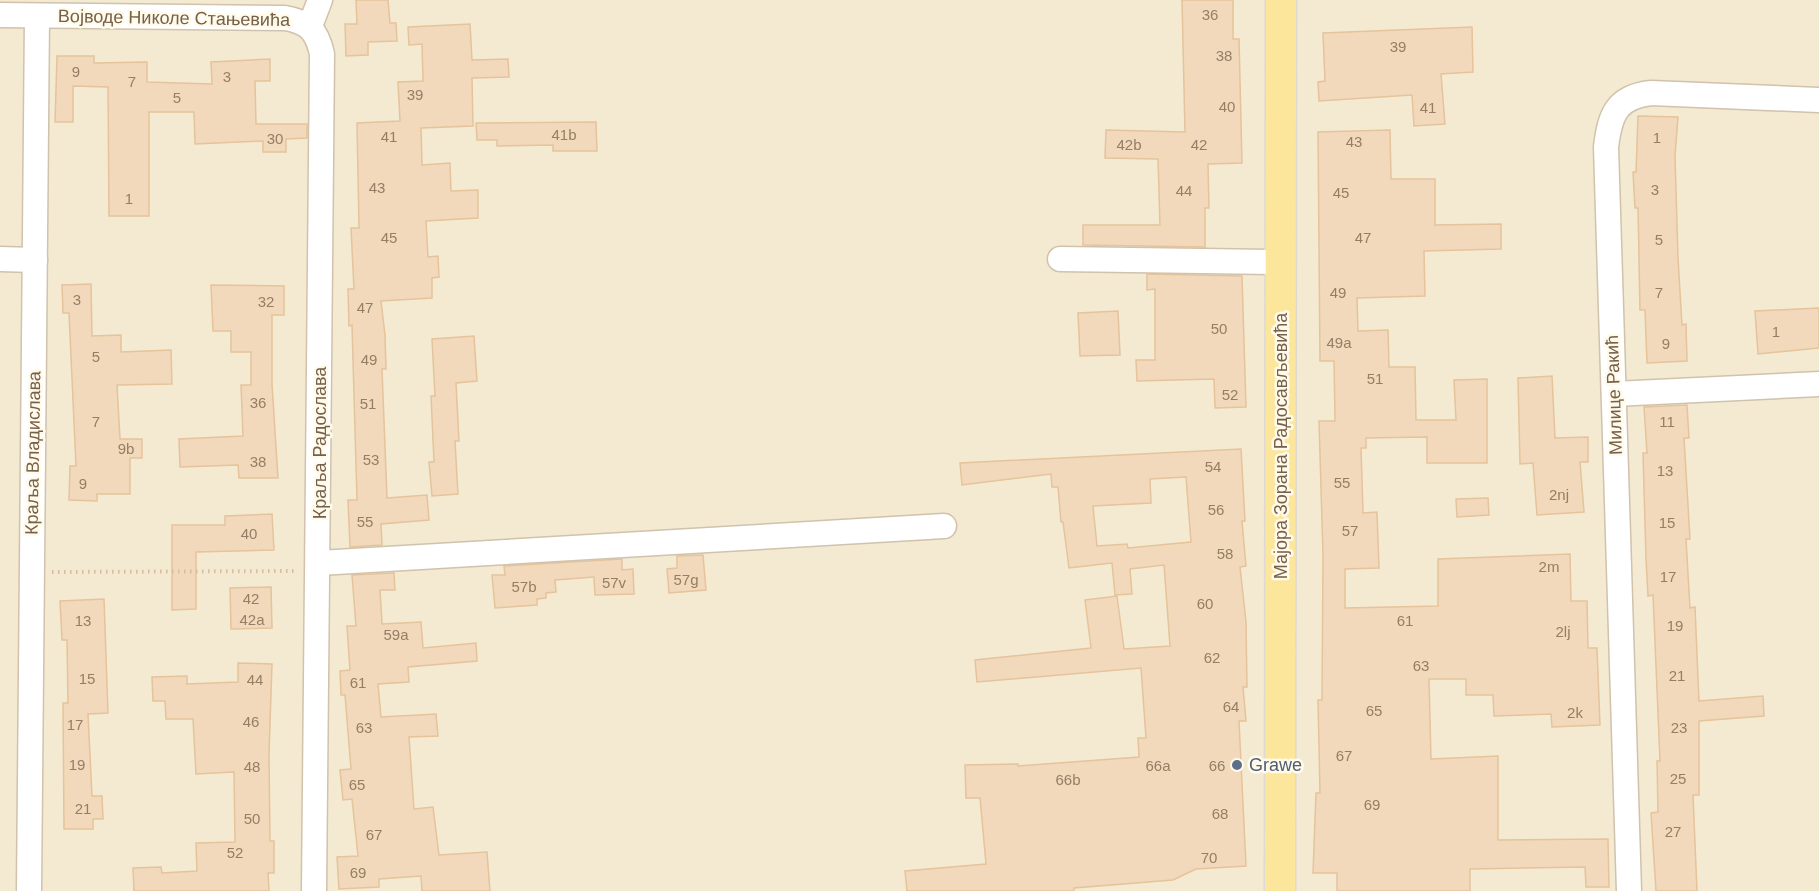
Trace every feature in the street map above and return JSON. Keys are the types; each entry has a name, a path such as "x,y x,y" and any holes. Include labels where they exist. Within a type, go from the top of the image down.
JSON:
{"main road":[{"name":"Мајора Зорана Радосављевића","path":"1280,891 1281,0"}],"street":[{"path":"310,26 320,0"},
{"name":"Војводе Николе Стањевића","path":"0,15 285,18 310,26"},
{"name":"Краља Владислава","path":"30,891 37,16"},
{"name":"Краља Радослава","path":"310,26 318,37 322,54 319,567 314,891"},
{"name":"Милице Ракић","path":"1629,891 1606,147 1610,121 1620,106 1634,95 1651,93 1819,100"},
{"path":"0,259 35,260"},
{"path":"1060,259 1281,262"},
{"path":"1614,394 1819,384"},
{"path":"319,567 944,526"}],"path":[{"path":"31,573 319,567"}],"shaded area":[{"path":"0,0 1819,0 1819,891 0,891"}],"building":[{"path":"356,0 388,0 390,23 396,23 397,41 368,42 368,55 346,56 345,24 357,24"},
{"path":"1182,0 1233,0 1233,39 1239,39 1242,163 1208,164 1209,208 1205,208 1205,247 1083,245 1083,225 1160,225 1158,159 1105,158 1106,130 1185,132"},
{"path":"470,24 472,60 508,59 509,77 472,78 473,126 421,128 422,165 450,163 451,191 478,190 478,218 426,221 428,257 438,256 439,277 432,278 432,298 381,301 385,335 386,369 382,369 387,498 427,495 429,520 381,524 382,545 350,547 348,500 357,500 352,325 349,326 348,289 354,289 351,228 359,228 357,123 400,121 398,82 423,81 422,44 409,45 408,27"},
{"path":"1472,27 1473,72 1441,74 1445,124 1414,126 1412,95 1319,101 1318,82 1325,81 1323,33"},
{"path":"57,56 94,56 94,63 147,62 147,82 212,84 211,62 270,59 270,81 255,81 256,124 307,124 307,138 286,139 286,152 263,152 263,141 195,144 194,112 149,112 149,216 109,216 108,87 73,86 73,122 55,122"},
{"path":"1638,116 1678,117 1675,156 1678,258 1682,325 1686,324 1687,361 1647,363 1645,310 1640,310 1638,208 1635,208 1633,172 1636,172"},
{"path":"596,122 597,151 553,151 553,145 497,146 497,140 477,140 476,123"},
{"path":"1390,130 1391,179 1435,179 1435,225 1501,224 1501,249 1424,251 1425,296 1357,298 1358,331 1388,330 1389,367 1415,367 1416,420 1456,420 1454,380 1487,379 1487,463 1427,463 1427,437 1366,438 1366,448 1361,448 1363,513 1377,512 1379,568 1345,569 1345,608 1438,606 1438,559 1570,554 1571,601 1587,601 1588,648 1597,648 1600,725 1552,727 1551,714 1494,716 1493,695 1466,695 1466,679 1429,679 1431,759 1498,756 1498,840 1608,839 1609,887 1586,887 1585,867 1470,869 1470,891 1337,891 1337,873 1313,873 1316,793 1320,793 1318,700 1322,700 1323,556 1319,421 1335,421 1334,361 1320,361 1318,132"},
{"path":"1147,274 1242,276 1246,407 1215,408 1214,379 1137,381 1136,360 1155,360 1155,289 1147,290"},
{"path":"91,284 92,336 121,335 121,352 171,350 172,384 117,385 120,439 142,439 142,458 130,458 130,494 97,494 97,501 69,500 70,466 76,466 69,313 63,313 62,285"},
{"path":"211,285 284,286 284,315 272,315 272,384 278,478 239,478 238,465 180,467 179,439 243,436 241,385 251,385 251,352 231,352 231,331 213,331"},
{"path":"1819,308 1819,348 1758,354 1755,311"},
{"path":"1118,311 1120,355 1080,356 1078,313"},
{"path":"474,336 477,381 456,383 459,441 455,441 458,494 432,496 429,462 434,462 431,396 435,396 432,339"},
{"path":"1552,376 1555,438 1588,437 1588,462 1580,462 1584,512 1537,515 1533,463 1520,464 1518,378"},
{"path":"1687,405 1689,438 1684,438 1690,539 1686,539 1690,608 1695,607 1699,701 1763,696 1764,716 1699,721 1699,795 1693,795 1697,891 1656,891 1651,813 1658,812 1657,761 1660,761 1653,595 1648,596 1646,559 1643,453 1647,453 1644,407"},
{"path":"1241,449 1245,521 1242,521 1246,566 1240,567 1246,622 1247,687 1243,687 1246,721 1239,721 1246,866 1196,869 1173,880 1074,888 1074,891 907,891 905,871 986,864 980,798 966,798 965,765 1018,764 1018,766 1139,757 1138,738 1146,738 1141,668 977,682 975,660 1091,648 1085,600 1117,596 1124,649 1170,646 1164,565 1130,569 1132,594 1115,595 1112,563 1069,568 1058,487 1052,487 1051,474 962,485 960,463","holes":["1186,477 1191,542 1128,548 1127,544 1097,546 1093,506 1151,503 1150,479"]},
{"path":"1488,498 1489,515 1457,517 1456,499"},
{"path":"272,514 274,550 196,552 196,609 172,610 172,525 225,525 225,516"},
{"path":"703,555 706,590 669,593 667,569 677,568 677,556"},
{"path":"622,559 622,570 633,569 634,594 595,595 594,577 555,580 556,592 546,593 546,598 537,599 537,605 495,608 492,575 505,575 504,566"},
{"path":"394,573 395,590 380,590 382,624 421,622 423,648 476,643 477,661 408,667 409,682 378,684 381,717 436,714 438,736 409,737 414,809 433,807 439,855 487,852 490,891 422,891 421,876 379,879 379,887 339,889 337,857 358,856 352,799 343,800 340,770 351,769 345,695 341,695 340,671 350,670 347,626 356,626 352,575"},
{"path":"271,587 272,628 231,629 230,588"},
{"path":"104,599 108,713 88,714 92,796 102,796 103,819 93,819 93,829 64,829 63,703 68,703 67,640 62,640 60,601"},
{"path":"238,663 272,664 269,754 270,841 274,841 274,873 268,873 269,891 134,891 133,868 161,867 162,873 197,871 196,843 235,842 234,772 196,774 193,719 166,719 165,701 153,701 152,677 187,676 187,684 238,682"}],"place":[{"name":"Grawe","path":"1237,765"}]}
